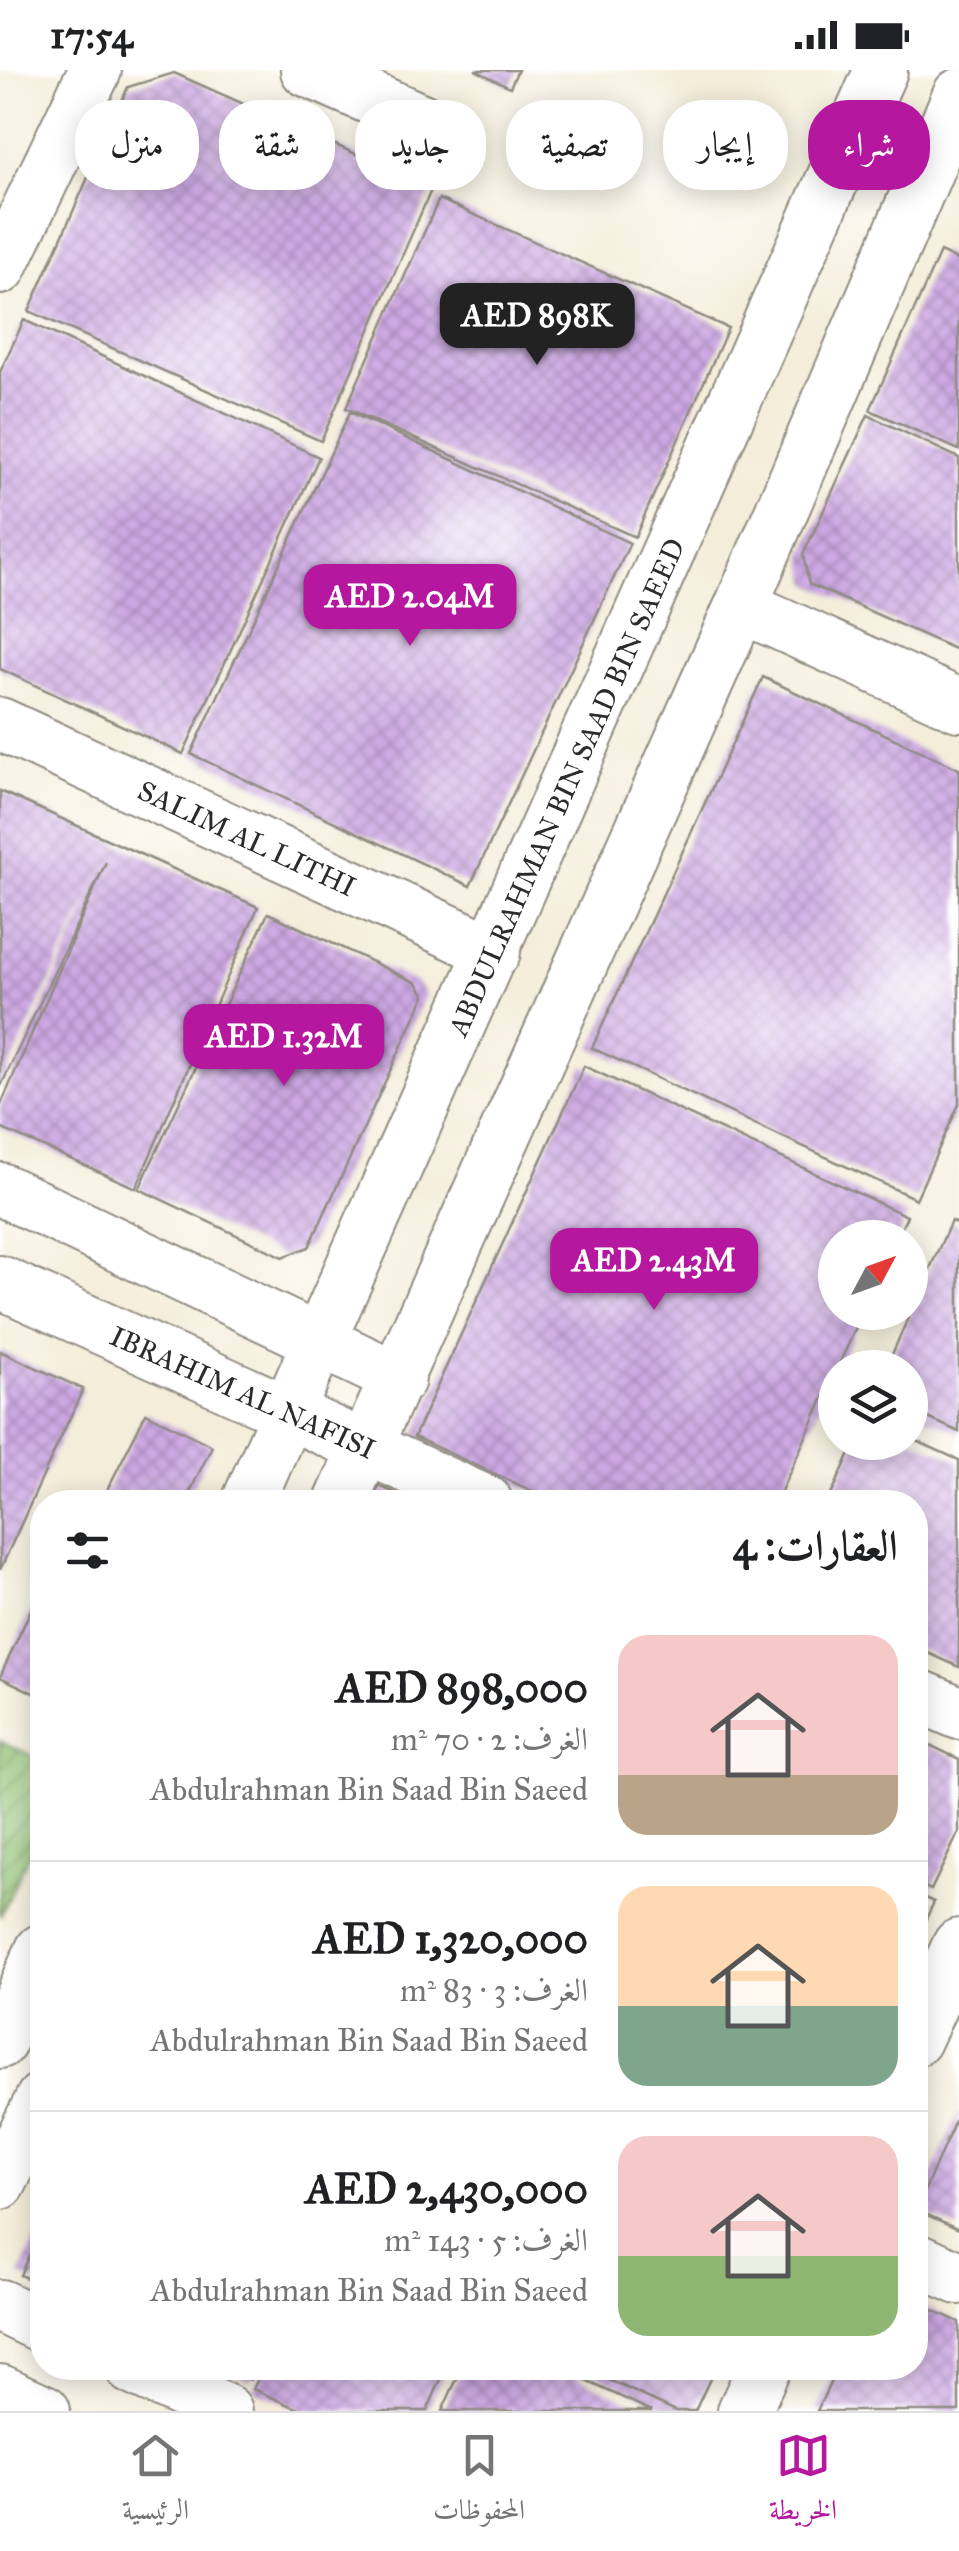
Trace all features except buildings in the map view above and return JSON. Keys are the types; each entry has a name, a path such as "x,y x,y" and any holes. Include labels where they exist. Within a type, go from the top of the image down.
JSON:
{"street":[{"path":"0,268 95,70"},
{"path":"307,70 374,100"},
{"name":"ABDULRAHMAN BIN SAAD BIN SAEED","path":"254,1490 881,70"},
{"path":"347,1490 745,598 858,324 959,95"},
{"path":"785,288 858,324"},
{"path":"668,555 959,705"},
{"name":"SALIM AL LITHI","path":"0,724 494,952"},
{"path":"0,1189 320,1344 399,1378"},
{"name":"IBRAHIM AL NAFISI","path":"0,1282 459,1490"},
{"path":"928,1700 959,1713"},
{"path":"928,2012 959,1945"},
{"path":"0,2042 30,1976"},
{"path":"0,2184 30,2123"},
{"path":"928,2264 959,2278"},
{"path":"0,2306 30,2320"},
{"path":"158,2380 226,2411"},
{"path":"744,2411 758,2380"},
{"path":"0,2391 44,2411"}],"green space":[{"path":"0,1741 30,1755 30,1851 0,1917"}]}
